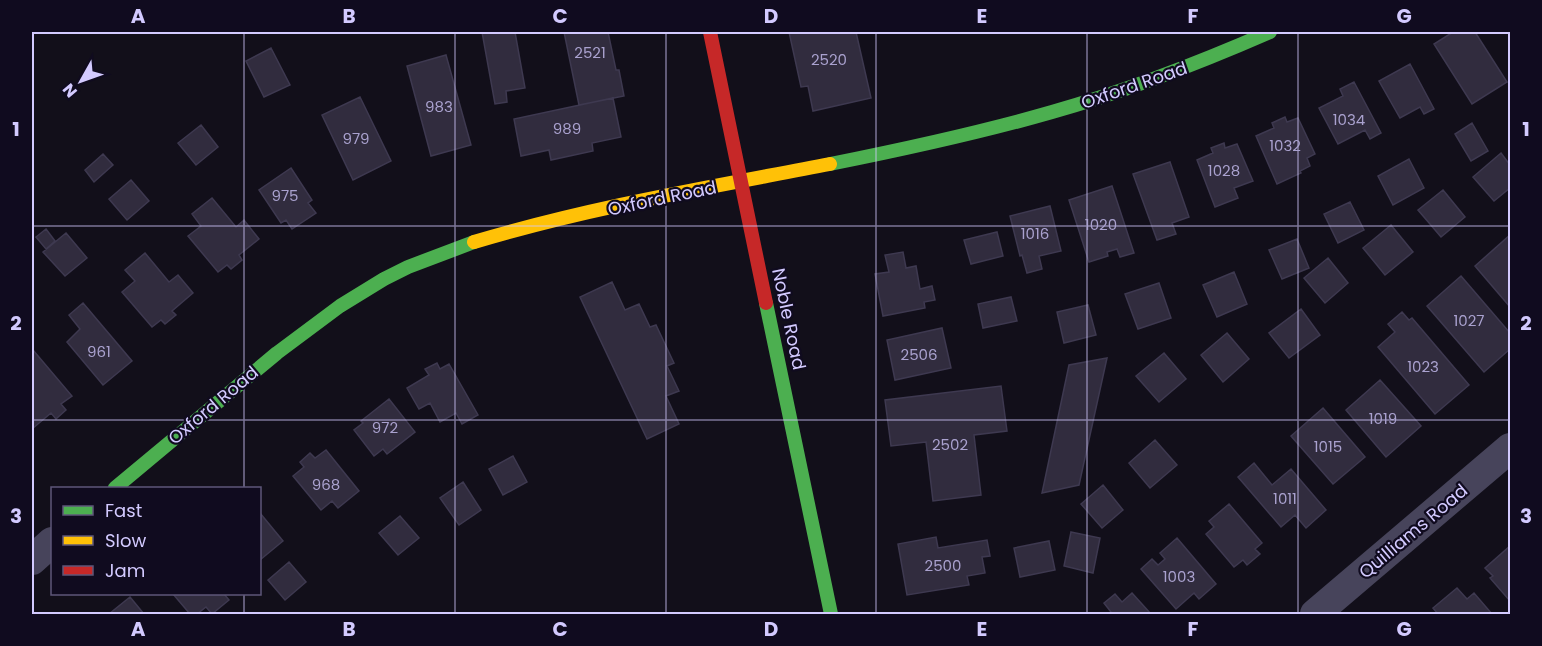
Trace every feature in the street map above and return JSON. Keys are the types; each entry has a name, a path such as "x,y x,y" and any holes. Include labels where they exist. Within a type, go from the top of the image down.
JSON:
{"street":[{"name":"Noble Road","path":"710,32 831,615"},
{"name":"Oxford Road","path":"117,487 281,348 325,315 382,280 445,252 518,229 675,194 911,146 1031,118 1154,80 1270,32"},
{"name":"Quilliams Road","path":"1315,615 1510,448"},
{"path":"32,560 51,543"}],"building":[{"path":"482,32 515,32 525,88 506,91 507,102 495,104"},
{"path":"564,32 608,32 624,96 579,105"},
{"path":"789,32 856,32 871,98 813,111 808,86 801,87"},
{"path":"1453,32 1475,32 1507,82 1472,104 1434,44"},
{"path":"271,48 290,85 264,97 246,61"},
{"path":"446,55 471,145 431,156 407,66"},
{"path":"1410,64 1434,109 1424,114 1420,107 1400,118 1379,81"},
{"path":"1354,82 1381,133 1370,139 1365,130 1338,144 1319,108 1343,96 1340,89"},
{"path":"360,97 391,161 353,180 322,115"},
{"path":"613,98 621,137 592,143 593,151 551,160 549,150 521,156 514,119"},
{"path":"1285,117 1287,122 1298,118 1315,154 1307,158 1310,166 1300,171 1301,173 1277,184 1256,136 1274,128 1272,123"},
{"path":"1472,123 1488,151 1471,161 1455,134"},
{"path":"201,125 218,147 196,165 178,143"},
{"path":"1224,143 1225,148 1237,144 1253,181 1234,188 1238,198 1215,207 1197,160 1213,153 1211,148"},
{"path":"1501,153 1510,165 1510,188 1494,201 1473,177"},
{"path":"103,154 113,165 94,182 85,170"},
{"path":"1409,159 1424,188 1393,205 1378,176"},
{"path":"1170,162 1189,217 1172,223 1176,234 1157,240 1133,174"},
{"path":"291,168 312,200 308,203 316,213 292,229 286,220 281,223 259,190"},
{"path":"131,180 149,201 127,220 109,199"},
{"path":"1112,186 1134,253 1120,257 1117,249 1107,252 1108,256 1089,262 1069,200"},
{"path":"1443,190 1465,217 1441,237 1418,210"},
{"path":"212,198 236,227 244,220 259,239 239,255 242,260 231,269 227,265 218,272 188,236 201,226 192,214"},
{"path":"1350,202 1364,230 1338,243 1324,214"},
{"path":"1050,206 1061,251 1039,256 1042,269 1027,273 1022,255 1020,256 1010,216"},
{"path":"1391,225 1413,252 1385,275 1363,248"},
{"path":"46,229 55,241 46,249 36,237"},
{"path":"997,232 1003,256 971,264 964,240"},
{"path":"66,233 87,258 65,276 43,252"},
{"path":"1510,235 1510,307 1475,266"},
{"path":"1297,239 1309,268 1282,279 1269,250"},
{"path":"903,252 906,268 916,266 920,289 932,286 935,300 924,302 925,308 883,316 875,274 889,272 885,255"},
{"path":"145,253 169,282 178,275 193,293 172,311 176,315 165,324 161,320 152,327 122,292 135,281 125,270"},
{"path":"1328,258 1348,283 1325,303 1304,278"},
{"path":"1234,272 1247,304 1217,317 1203,285"},
{"path":"1461,276 1510,333 1510,349 1484,372 1427,306"},
{"path":"612,282 625,310 639,304 650,327 656,325 674,363 667,366 679,391 666,396 679,424 647,439 580,297"},
{"path":"1159,283 1171,318 1138,329 1125,294"},
{"path":"1011,297 1017,321 983,328 978,304"},
{"path":"83,303 132,361 103,385 67,342 80,329 69,315"},
{"path":"1088,305 1096,335 1064,343 1057,312"},
{"path":"1301,309 1320,335 1289,358 1269,333"},
{"path":"1402,312 1409,320 1412,318 1469,385 1435,414 1378,347 1395,332 1388,324"},
{"path":"942,328 951,368 895,380 887,340"},
{"path":"1227,333 1249,359 1223,382 1201,355"},
{"path":"32,351 72,396 61,404 66,410 56,419 51,413 32,429"},
{"path":"1164,353 1186,379 1159,402 1136,376"},
{"path":"1107,358 1079,485 1042,493 1069,365"},
{"path":"437,363 440,369 449,364 478,415 462,424 456,413 440,422 430,403 419,409 407,388 429,375 425,369"},
{"path":"1380,380 1421,426 1386,457 1346,410"},
{"path":"1001,386 1007,431 974,435 981,495 933,501 926,442 891,446 885,400"},
{"path":"389,399 415,432 387,454 383,449 374,456 354,430 363,423 361,421"},
{"path":"1323,408 1365,457 1333,484 1291,436"},
{"path":"1155,440 1177,465 1150,488 1129,463"},
{"path":"326,450 359,491 338,508 332,501 321,510 293,476 304,467 300,462 310,453 315,458"},
{"path":"513,456 527,482 503,495 489,469"},
{"path":"1254,463 1272,485 1291,469 1326,510 1306,528 1295,515 1281,527 1238,477"},
{"path":"463,482 481,510 459,525 440,498"},
{"path":"1103,485 1123,510 1102,528 1081,504"},
{"path":"1229,504 1262,543 1255,549 1260,554 1247,565 1243,560 1234,567 1206,534 1214,527 1209,521"},
{"path":"261,514 283,541 261,559"},
{"path":"400,516 419,538 398,555 379,533"},
{"path":"1071,532 1100,538 1093,573 1064,566"},
{"path":"936,537 938,548 987,540 990,556 982,557 985,573 967,576 969,585 907,595 898,544"},
{"path":"1177,538 1216,584 1199,599 1194,593 1176,609 1141,569 1152,559 1158,565 1165,559 1160,553"},
{"path":"1049,541 1055,570 1020,577 1014,548"},
{"path":"1510,546 1510,601 1490,578 1493,576 1485,568"},
{"path":"289,562 306,582 285,600 268,580"},
{"path":"1457,588 1467,599 1474,593 1492,614 1438,614 1433,608"},
{"path":"1132,593 1151,614 1108,614 1111,612 1104,603 1115,594 1122,602"},
{"path":"174,595 225,595 229,600 212,614 206,607 197,614 190,614"},
{"path":"130,597 144,614 109,614"}],"traffic: fast":[{"path":"830,164 969,134 1080,104 1163,76 1270,32"},
{"path":"116,487 277,353 340,306 408,267 474,242"},
{"path":"766,303 831,614"}],"traffic: slow":[{"path":"474,242 606,208 830,164"}],"traffic: jam":[{"path":"710,32 766,303"}]}
